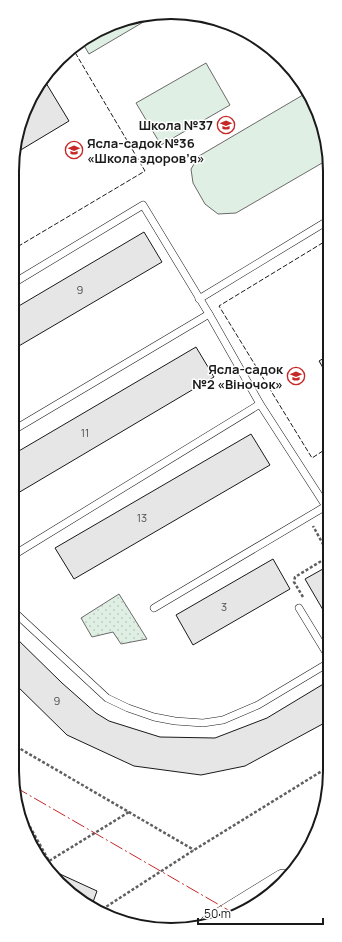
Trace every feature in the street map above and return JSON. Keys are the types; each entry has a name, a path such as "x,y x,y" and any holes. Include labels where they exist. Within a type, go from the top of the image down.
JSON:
{"main road":[{"path":"242,905 253,898"}],"lane":[{"path":"19,280 144,205 209,314 260,404 323,501"},
{"path":"199,298 323,224"},
{"path":"19,427 209,314"},
{"path":"19,552 260,404"},
{"path":"154,608 307,517 323,511"},
{"path":"299,608 323,649"},
{"path":"19,616 107,698 128,708 154,717 175,721 204,723 223,720 258,705 323,665"}],"path":[{"path":"307,517 323,543"},
{"path":"299,608 306,604 294,582 294,579 296,576 323,560"},
{"path":"19,748 194,850"},
{"path":"105,907 194,850 323,770"},
{"path":"30,828 49,861 129,812"}],"green space":[{"path":"145,21 89,54 85,46 95,39 122,27"},
{"path":"206,63 230,105 161,145 136,103"},
{"path":"303,95 318,132 323,162 236,213 218,214 205,204 193,183 191,169 199,156"},
{"path":"119,594 147,639 121,644 113,632 92,637 81,618"}],"building":[{"path":"47,84 69,121 20,150 27,122 39,95"},
{"path":"144,232 162,262 19,346 19,306"},
{"path":"196,347 214,377 19,492 19,451"},
{"path":"323,359 323,368 319,361"},
{"path":"251,434 270,465 74,579 55,548"},
{"path":"273,559 290,589 193,645 176,615"},
{"path":"323,569 323,610 305,579"},
{"path":"19,641 62,683 96,713 109,721 160,737 215,738 267,718 323,684 323,724 245,766 201,775 134,766 67,735 19,688"},
{"path":"60,874 97,891 93,902 78,892"}],"fence":[{"path":"19,246 145,171 75,53"},
{"path":"323,243 219,306 312,458 323,451"}],"power":[{"path":"20,790 229,911"}],"place":[{"name":"Школа №37","path":"226,125"},
{"name":"Ясла-садок №36 «Школа здоров’я»","path":"74,150"},
{"name":"Ясла-садок №2 «Віночок»","path":"296,376"}]}
